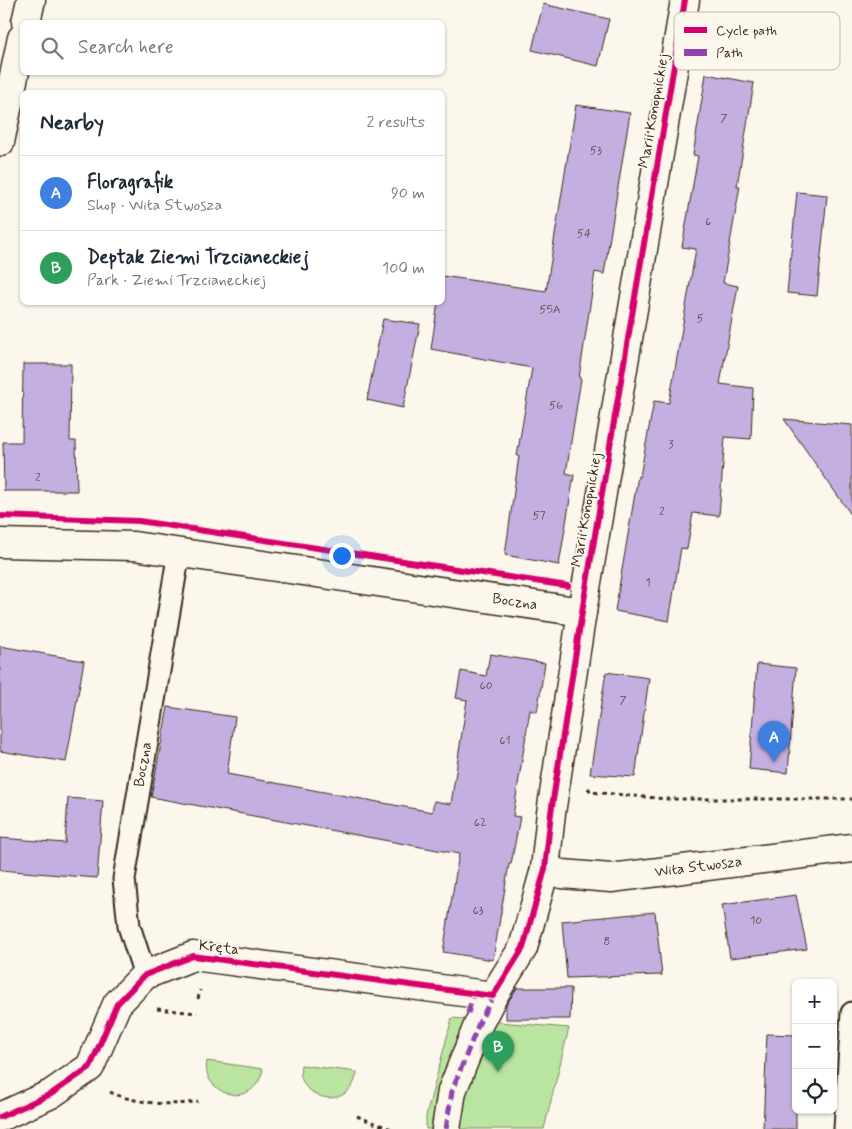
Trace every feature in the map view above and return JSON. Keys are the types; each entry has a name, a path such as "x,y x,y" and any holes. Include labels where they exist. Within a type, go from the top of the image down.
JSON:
{"street":[{"path":"26,20 31,0"},
{"path":"0,142 20,47"},
{"name":"Marii Konopnickiej","path":"446,1129 452,1091 482,1017 483,995 523,948 545,870 551,813 582,612 674,65"},
{"name":"Boczna","path":"0,543 134,546 582,612"},
{"name":"Wita Stwosza","path":"545,870 562,874 611,878 852,848"},
{"name":"Kręta","path":"0,1117 50,1094 90,1067 117,1004 145,975 192,956 483,995"}],"lane":[{"name":"Boczna","path":"145,975 129,926 124,879 179,552"},
{"path":"845,1129 852,1013"}],"path":[{"path":"587,784 591,792 667,799 852,799"},
{"path":"150,1006 154,1009 197,1013"},
{"path":"102,1089 114,1094 172,1105 198,1101"},
{"path":"357,1116 392,1129"}],"green space":[{"path":"452,1018 569,1028 544,1129 426,1129 426,1116"},
{"path":"207,1061 263,1069 258,1083 249,1091 239,1095 229,1094 219,1090 212,1082 207,1073"},
{"path":"301,1065 357,1072 353,1085 345,1094 335,1097 324,1097 314,1094 306,1087 301,1077"}],"building":[{"path":"543,4 609,19 598,66 532,50"},
{"path":"706,74 754,83 737,186 740,186 723,283 738,286 720,384 753,388 751,439 725,437 719,516 693,513 687,549 681,548 669,621 615,611 638,476 640,476 654,401 669,403 696,249 682,247 698,156 693,155"},
{"path":"576,105 630,113 604,274 595,272 566,473 574,475 559,565 505,555 519,456 517,456 532,368 431,349 438,305 445,305 445,276 546,291"},
{"path":"797,192 827,195 817,296 787,293"},
{"path":"383,319 420,324 403,408 367,400"},
{"path":"23,364 71,364 70,441 76,441 77,491 4,491 3,442 22,442"},
{"path":"784,419 852,425 852,516"},
{"path":"0,646 84,661 66,762 0,751"},
{"path":"490,654 545,663 537,712 530,710 513,816 520,817 511,864 509,864 493,960 443,952 459,854 151,797 168,707 235,717 227,774 432,812 434,801 451,804 467,700 456,698 461,671 486,676"},
{"path":"757,664 796,668 788,773 749,769"},
{"path":"606,672 649,678 635,777 590,774"},
{"path":"68,798 103,801 97,878 0,870 0,838 65,843"},
{"path":"796,895 807,949 730,958 722,905"},
{"path":"655,912 662,975 567,978 562,921"},
{"path":"517,988 571,988 570,1019 506,1019 506,1005"},
{"path":"767,1034 792,1035 792,1114 796,1114 796,1129 763,1129"}],"marked path":[{"path":"468,1013 473,994"},
{"path":"446,1129 452,1091 479,1023 493,996"}],"cycle path":[{"path":"683,12 685,0"},
{"path":"0,1117 51,1094 90,1067 117,1004 145,975 193,956 493,996 523,948 545,869 551,813 582,612 674,65"},
{"path":"0,516 139,521 568,586"}],"place":[{"name":"Floragrafik","path":"774,762"},
{"name":"Deptak Ziemi Trzcianeckiej","path":"498,1072"}]}
